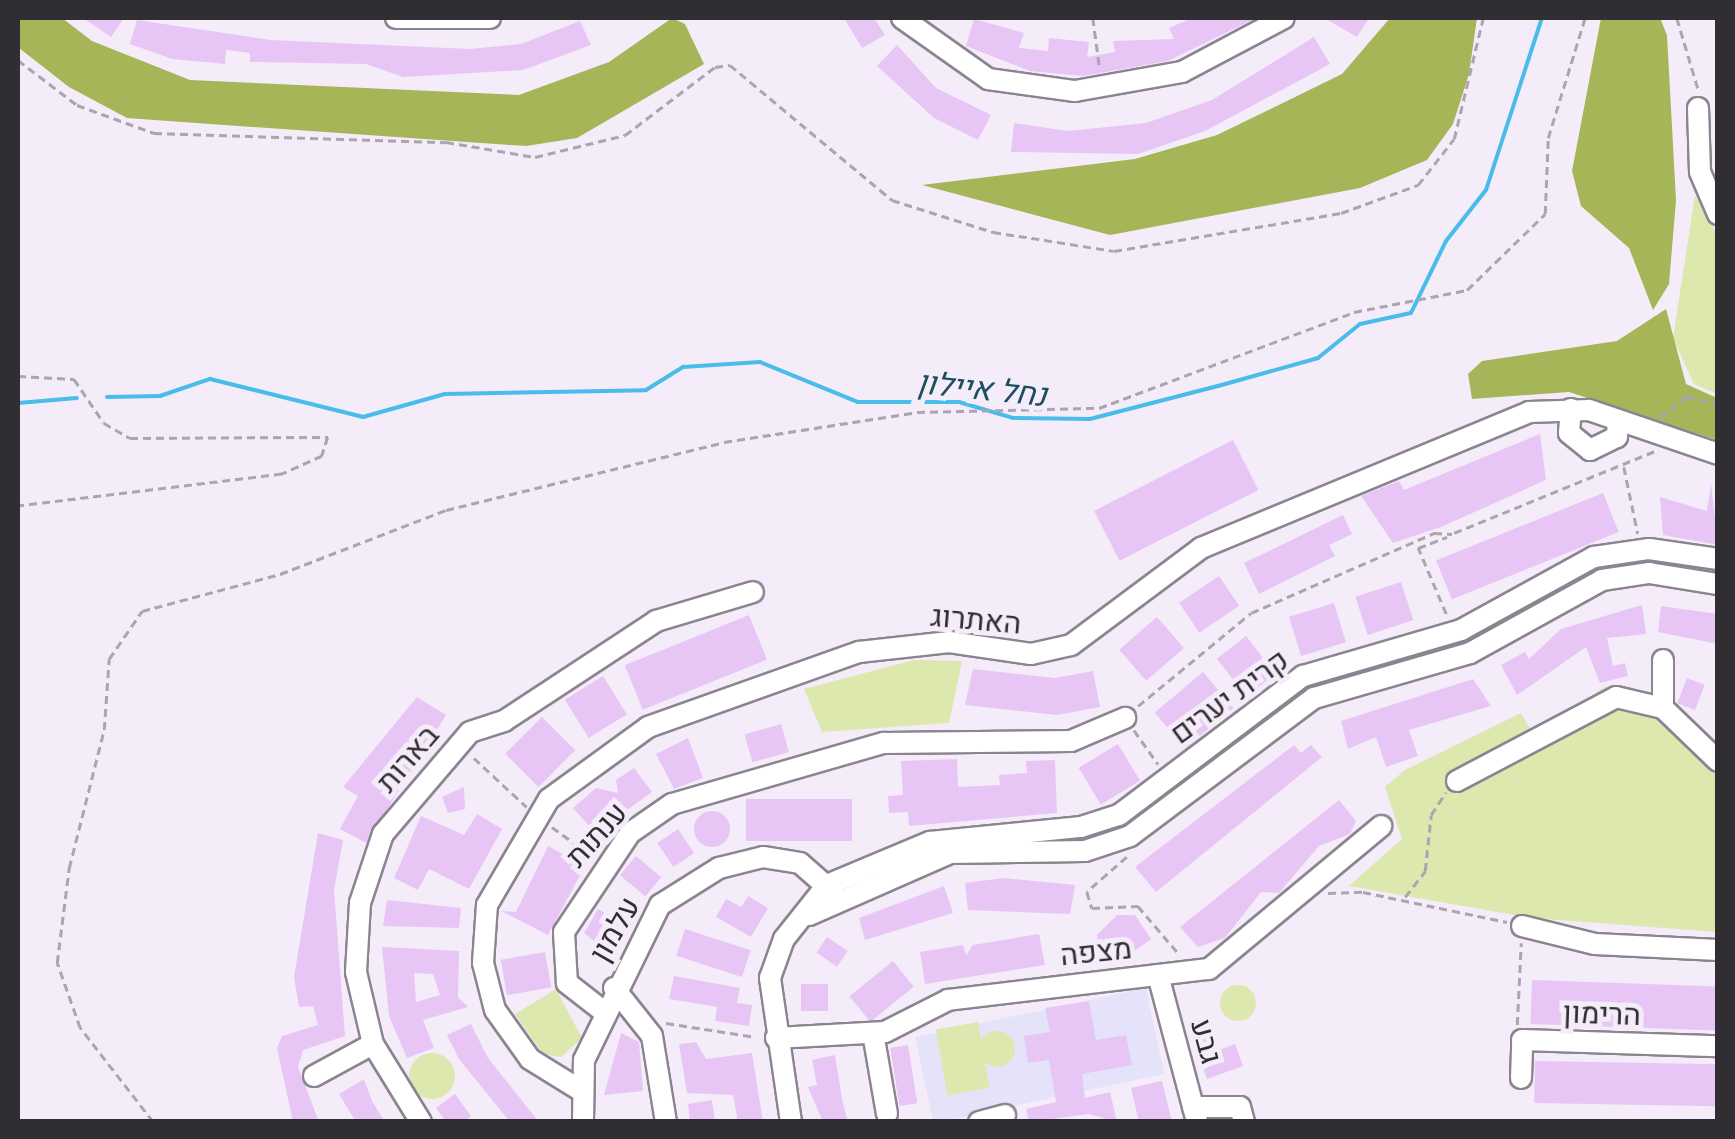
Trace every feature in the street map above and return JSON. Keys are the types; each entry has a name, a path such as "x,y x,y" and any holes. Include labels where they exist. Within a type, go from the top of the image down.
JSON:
{"street":[{"path":"396,18 490,18"},
{"path":"902,18 988,79 1103,90 1209,62 1284,18"},
{"path":"1698,108 1702,188 1718,214"},
{"path":"1571,409 1569,433 1590,450 1617,437 1618,420"},
{"name":"האתרוג","path":"580,1090 514,1042 486,988 482,933 519,839 549,799 608,749 691,709 859,652 948,642 1053,651 1200,548 1494,421 1571,409 1618,420 1718,454"},
{"name":"קרית יערים","path":"791,1122 770,978 796,925 833,892 943,838 1094,824 1168,778 1303,676 1454,632 1566,569 1637,550 1718,558"},
{"name":"קרית יערים","path":"833,892 950,853 1085,851 1142,828 1314,698 1470,653 1602,580 1649,574 1718,584"},
{"name":"בארות","path":"421,1122 373,1044 356,972 360,903 384,834 428,774 470,732 504,721 636,631 753,592"},
{"path":"1662,708 1663,660"},
{"path":"1457,780 1604,700 1632,696 1662,708 1718,761"},
{"name":"ענתות","path":"603,1011 567,983 560,947 580,900 630,834 704,790 846,752 952,739 1070,741 1125,718"},
{"name":"מצפה","path":"776,1038 873,1032 948,1000 1184,975 1226,959 1380,826"},
{"name":"עלמון","path":"583,1122 580,1090 603,1011 660,905 719,868 782,857 833,892"},
{"path":"1522,926 1595,944 1718,950"},
{"name":"גבע","path":"1158,976 1196,1114"},
{"path":"614,988 644,1019 666,1122"},
{"path":"873,1032 887,1114"},
{"name":"הרימון","path":"1520,1078 1522,1040 1718,1046"},
{"path":"314,1076 373,1044"},
{"path":"1196,1114 1240,1108 1244,1122"},
{"path":"979,1122 1005,1115"}],"path":[{"path":"1093,18 1103,90"},
{"path":"18,60 77,106 154,134 446,142 535,158 625,135 715,67 730,66 892,200 994,232 1114,251 1341,213 1418,186 1454,139 1483,18"},
{"path":"153,1122 74,1017 57,963 69,868 104,730 109,659 142,610 280,574 446,510 724,442 960,408 1099,408 1354,312 1467,290 1545,214 1548,138 1584,18"},
{"path":"1677,18 1700,77 1698,108"},
{"path":"18,376 74,379 104,423 130,438 328,437 322,456 282,474 18,506"},
{"path":"1653,432 1674,402 1718,403"},
{"path":"1454,632 1418,548 1679,441"},
{"path":"1622,464 1637,550"},
{"path":"1168,778 1125,718 1251,613 1434,534 1452,534"},
{"path":"1404,899 1429,859 1437,801 1457,780"},
{"path":"1142,828 1138,846 1087,892 1092,908 1125,904 1156,917 1184,975"},
{"path":"1292,902 1363,892 1522,926 1522,1040"},
{"path":"644,1019 776,1038"}],"shaded area":[{"path":"1146,988 1164,1074 933,1122 915,1037"}],"green space":[{"path":"18,18 62,18 92,41 190,80 519,95 609,62 672,18 685,24 704,64 577,138 526,146 127,118 69,87 19,48"},
{"path":"1390,18 1477,18 1469,74 1453,124 1427,160 1360,188 1110,235 922,185 1135,159 1217,135 1342,74"},
{"path":"1601,18 1660,18 1667,35 1676,200 1669,284 1653,310 1629,248 1581,206 1572,171"},
{"path":"1695,195 1717,234 1717,394 1694,384 1673,338"},
{"path":"1666,309 1686,384 1717,398 1717,440 1569,392 1472,399 1468,374 1482,361 1617,341"},
{"path":"914,660 962,661 949,723 822,732 804,689"},
{"path":"1626,686 1670,702 1717,747 1717,932 1531,918 1349,886 1402,839 1385,787 1405,770 1521,713 1533,734 1605,687"},
{"path":"1238,985 1251,990 1256,1003 1251,1016 1238,1021 1225,1016 1220,1003 1225,990"},
{"path":"556,989 582,1038 561,1057 543,1054 515,1014"},
{"path":"978,1022 990,1088 947,1095 936,1029"},
{"path":"997,1031 1010,1036 1015,1049 1010,1062 997,1067 984,1062 979,1049 984,1036"},
{"path":"432,1053 448,1060 455,1076 448,1092 432,1099 416,1092 409,1076 416,1060"}],"building":[{"path":"83,18 124,18 111,37"},
{"path":"844,18 874,18 885,35 862,48"},
{"path":"1192,18 1256,18 1168,61 1083,76 1030,71 966,46 974,19 1024,33 1019,48 1048,51 1049,38 1089,42 1087,57 1115,52 1113,41 1174,39 1169,28"},
{"path":"1324,18 1369,18 1357,37"},
{"path":"137,20 271,40 470,49 521,44 580,21 591,45 523,70 403,77 366,64 250,62 250,53 226,50 225,64 172,59 130,44"},
{"path":"1314,37 1330,64 1205,131 1138,154 1011,152 1014,123 1068,131 1146,123 1212,100"},
{"path":"897,45 936,88 991,115 978,140 934,118 877,66"},
{"path":"1540,434 1546,480 1441,527 1393,543 1361,496 1399,481 1404,490"},
{"path":"1233,440 1258,490 1119,561 1094,511"},
{"path":"1711,484 1718,545 1663,535 1660,497 1707,511"},
{"path":"1603,493 1619,532 1452,599 1436,560"},
{"path":"1343,515 1352,534 1329,545 1335,556 1259,594 1244,563"},
{"path":"1219,576 1239,606 1199,633 1179,603"},
{"path":"1401,582 1413,620 1368,635 1355,597"},
{"path":"1334,603 1346,642 1301,656 1289,617"},
{"path":"1642,605 1646,634 1607,638 1613,666 1625,663 1628,676 1600,683 1586,647 1517,695 1501,665 1525,652 1529,659 1561,629"},
{"path":"1661,606 1718,614 1718,644 1658,632"},
{"path":"749,615 767,660 643,710 625,665"},
{"path":"1157,617 1184,648 1146,681 1119,650"},
{"path":"1246,636 1276,674 1246,697 1217,659"},
{"path":"973,669 1055,678 1093,671 1100,707 1057,715 965,705"},
{"path":"1203,672 1233,708 1185,748 1155,712"},
{"path":"603,676 627,714 589,738 565,700"},
{"path":"1687,678 1705,685 1695,710 1677,703"},
{"path":"1473,679 1491,706 1409,730 1418,756 1386,767 1376,737 1348,749 1341,721"},
{"path":"417,697 446,715 366,843 340,829 358,796 343,787"},
{"path":"542,717 575,750 538,787 505,754"},
{"path":"781,724 789,752 752,762 744,734"},
{"path":"688,738 703,778 674,789 656,754"},
{"path":"1118,744 1140,781 1101,805 1079,768"},
{"path":"1294,745 1301,753 1311,745 1322,757 1156,892 1135,867"},
{"path":"957,759 958,787 1000,785 999,775 1027,773 1026,761 1055,760 1057,813 909,826 908,812 889,813 888,796 903,795 901,761"},
{"path":"634,768 652,792 620,815 606,844 573,808 596,788 618,793 616,780"},
{"path":"464,787 465,809 448,813 442,797"},
{"path":"746,799 852,799 852,841 746,841"},
{"path":"1339,800 1356,821 1350,834 1319,846 1279,893 1261,892 1225,938 1198,947 1180,927"},
{"path":"712,811 725,816 730,829 725,842 712,847 699,842 694,829 699,816"},
{"path":"477,814 502,829 469,889 429,869 418,890 394,878 421,816 464,835"},
{"path":"678,829 694,853 673,867 657,843"},
{"path":"318,833 343,840 334,890 345,1036 303,1050 298,1067 319,1122 293,1122 277,1048 282,1036 318,1025 313,1006 299,1007 294,977"},
{"path":"548,846 585,866 548,935 501,911 516,912"},
{"path":"636,856 661,877 645,896 620,875"},
{"path":"1004,878 1075,885 1070,914 968,910 965,883"},
{"path":"944,886 953,913 865,940 859,918"},
{"path":"748,896 768,908 751,937 716,917 726,899 741,907"},
{"path":"387,900 461,908 459,928 383,926"},
{"path":"598,909 625,924 609,953 584,933"},
{"path":"1117,915 1135,915 1151,939 1121,961 1100,957 1097,935"},
{"path":"685,929 751,950 742,977 676,956"},
{"path":"1039,934 1045,965 925,984 920,952 963,945 966,955 973,945"},
{"path":"827,937 848,951 837,967 816,953"},
{"path":"382,947 459,951 458,997 468,1007 423,1020 434,1048 407,1058 389,1016","holes":["414,973 433,974 440,995 416,1002"]},
{"path":"545,952 551,987 507,995 501,960"},
{"path":"893,961 914,987 870,1022 849,996"},
{"path":"674,976 740,988 737,1003 752,1005 749,1026 715,1021 717,1007 669,999"},
{"path":"1532,980 1718,986 1716,1030 1530,1024"},
{"path":"801,984 828,984 828,1011 801,1011"},
{"path":"1089,1001 1096,1040 1126,1035 1132,1065 1082,1074 1085,1098 1110,1092 1117,1122 1089,1114 1029,1122 1026,1109 1056,1102 1049,1060 1028,1063 1024,1036 1050,1032 1045,1008"},
{"path":"471,1024 488,1058 539,1122 510,1122 459,1059 447,1035"},
{"path":"621,1033 639,1042 643,1091 604,1095"},
{"path":"1208,1037 1213,1052 1235,1044 1243,1066 1207,1079 1194,1042"},
{"path":"696,1042 706,1059 752,1053 763,1122 738,1122 733,1095 687,1093 679,1044"},
{"path":"908,1045 917,1103 899,1106 890,1048"},
{"path":"835,1055 848,1122 823,1122 808,1087 817,1085 812,1060"},
{"path":"1535,1061 1718,1064 1717,1106 1534,1103"},
{"path":"364,1079 385,1122 356,1122 339,1094"},
{"path":"1162,1081 1172,1122 1139,1122 1131,1088"},
{"path":"455,1094 471,1116 463,1122 446,1122 436,1108"},
{"path":"712,1100 715,1122 690,1122 688,1104"}],"waterway":[{"name":"נחל איילון","path":"107,397 160,396 210,379 363,417 445,394 646,390 683,367 760,362 858,402 959,402 1013,418 1090,419 1218,386 1318,358 1360,324 1411,313 1446,241 1486,190 1542,18"},
{"name":"נחל איילון","path":"18,403 77,398"}]}
